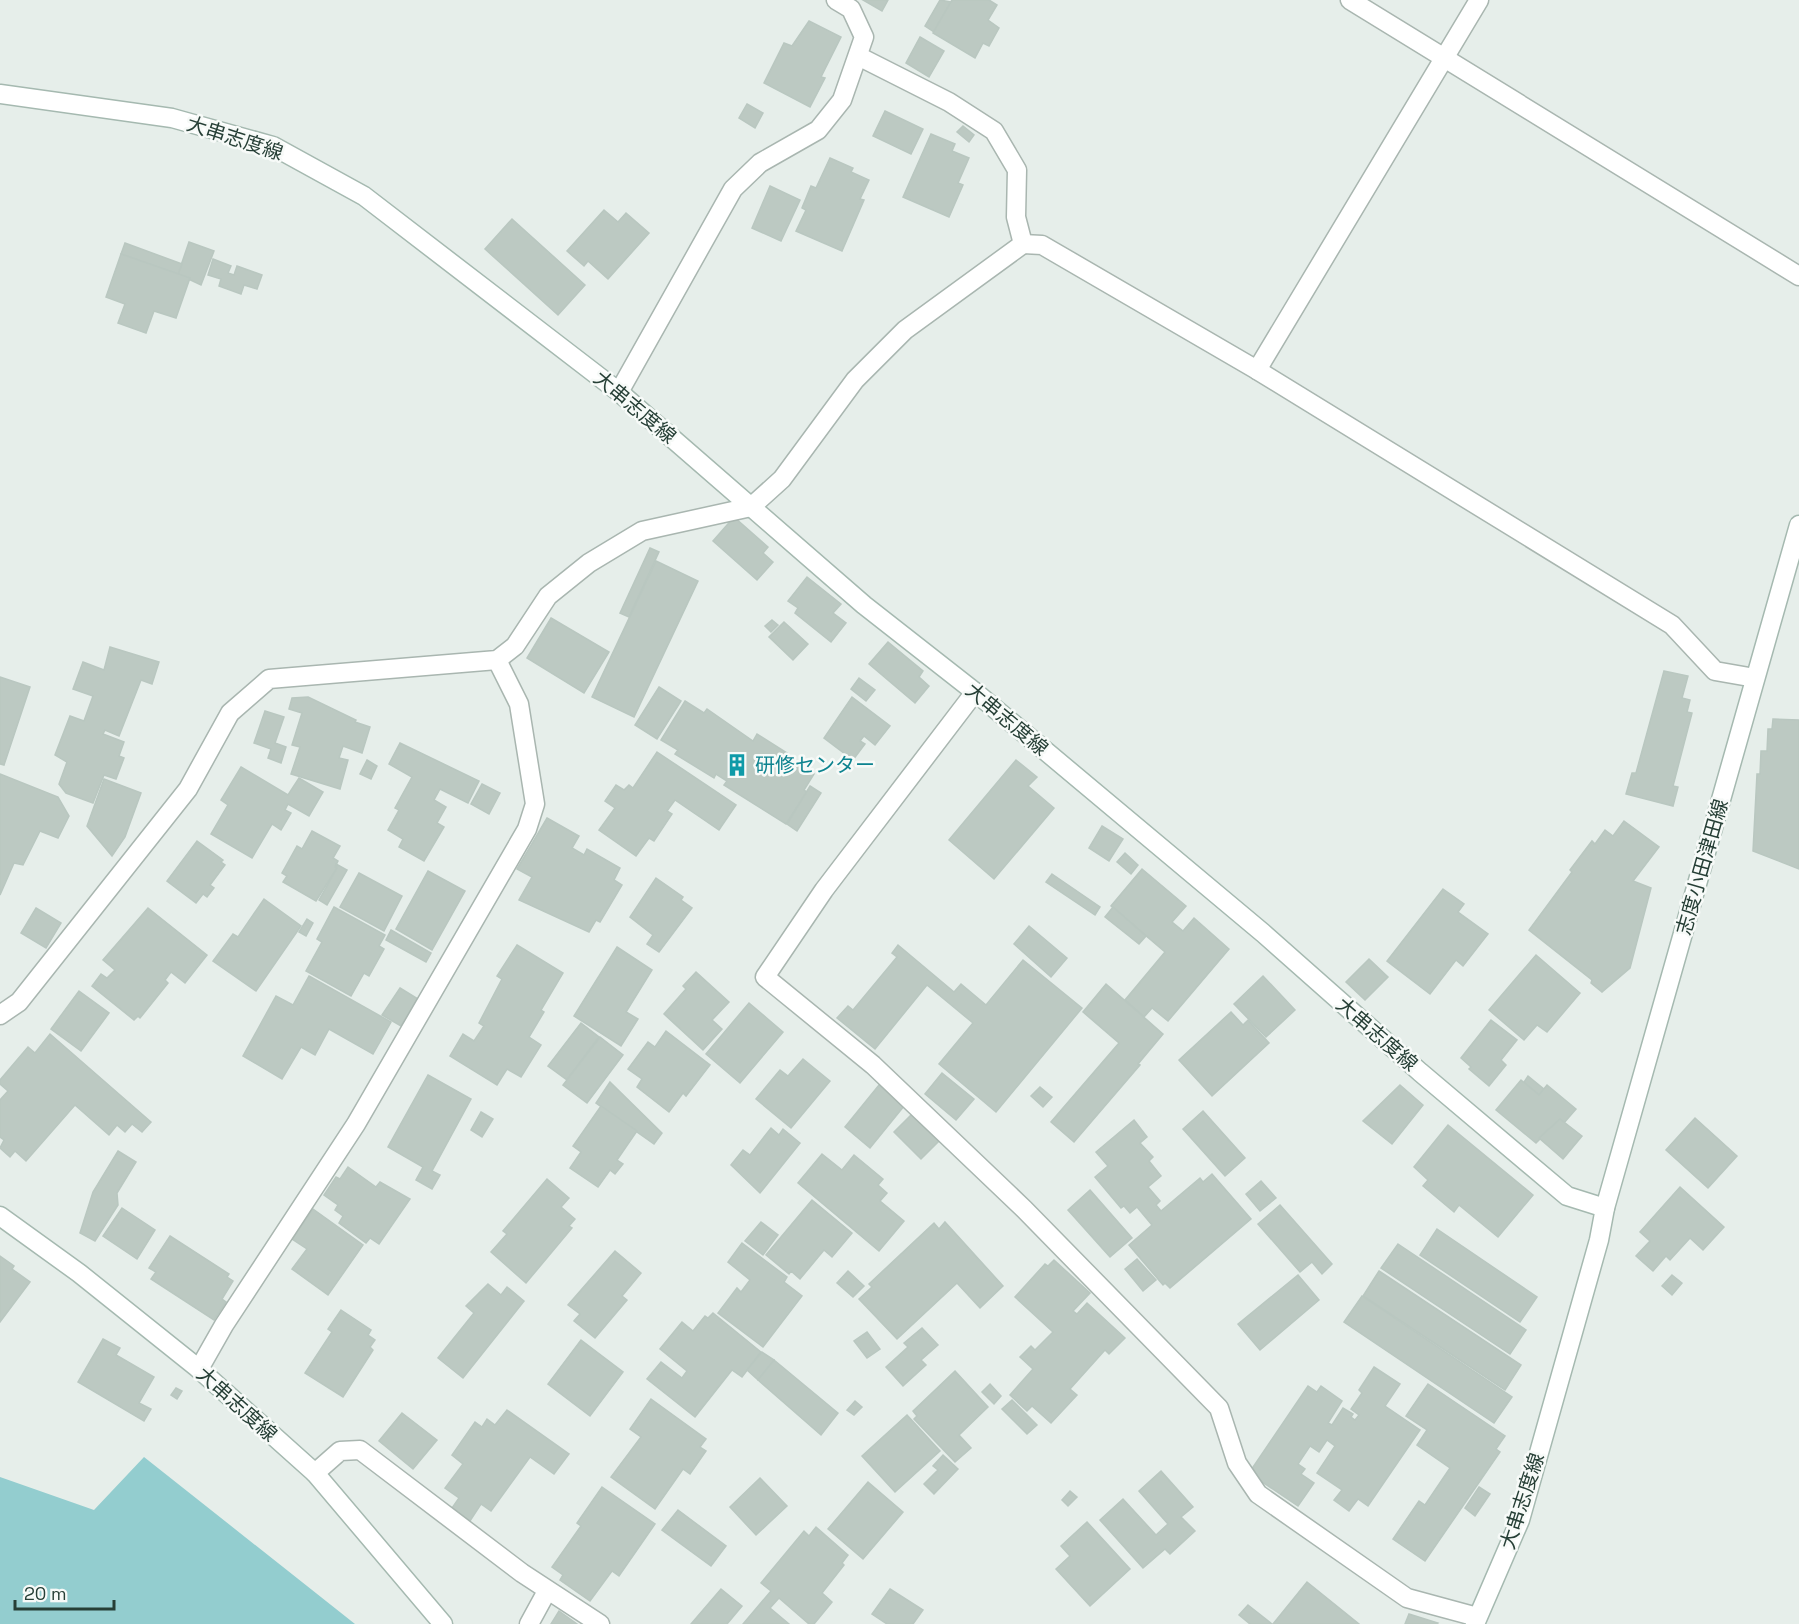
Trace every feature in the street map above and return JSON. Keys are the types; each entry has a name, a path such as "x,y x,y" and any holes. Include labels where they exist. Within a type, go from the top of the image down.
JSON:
{"street":[{"path":"620,392 733,189 760,163 818,130 842,100 864,37 850,9 836,0"},
{"path":"1350,0 1799,276"},
{"path":"1257,370 1479,0"},
{"path":"858,56 949,102 994,131 1017,170 1016,217 1023,244"},
{"name":"大串志度線","path":"0,94 172,118 273,146 364,196 620,392 864,605 975,692 1263,933 1420,1072 1567,1196 1605,1208 1599,1240 1520,1520 1476,1621"},
{"path":"0,1015 19,1002 188,789 230,713 268,679 497,660 515,646 548,596 598,558 642,531 751,507 782,479 855,380 905,330 1023,244 1042,245 1257,370 1672,625 1715,671 1755,678"},
{"name":"志度小田津田線","path":"1605,1208 1799,525"},
{"path":"199,1369 224,1325 356,1124 527,829 535,804 519,704 497,660"},
{"path":"975,692 824,890 765,977 882,1073 1024,1209 1219,1408 1237,1463 1258,1494 1407,1598 1476,1621"},
{"name":"大串志度線","path":"0,1216 79,1273 199,1369 315,1473 443,1624"},
{"path":"315,1473 340,1451 360,1450 547,1591 600,1624"},
{"path":"529,1624 547,1591"}],"water":[{"path":"144,1457 355,1624 0,1624 0,1477 94,1510"}],"building":[{"path":"863,0 888,0 882,11"},
{"path":"940,0 951,2 934,32 925,26"},
{"path":"952,0 989,0 997,5 988,20 999,28 989,46 983,43 975,58 933,33"},
{"path":"809,21 841,37 821,77 825,78 810,107 764,83 784,43 792,46"},
{"path":"920,37 944,51 929,77 906,63"},
{"path":"747,104 763,113 755,128 739,118"},
{"path":"885,111 923,129 911,154 873,136"},
{"path":"963,126 974,135 969,142 957,132"},
{"path":"931,134 955,144 952,151 969,158 958,183 963,185 949,217 903,197"},
{"path":"830,158 853,168 851,172 869,180 860,199 864,200 842,251 796,231 806,210 802,208 811,186 816,188"},
{"path":"770,186 800,200 781,241 752,228"},
{"path":"604,210 618,222 626,213 649,233 608,279 588,261 584,266 567,251"},
{"path":"512,219 585,285 558,315 485,249"},
{"path":"189,242 214,251 201,285 178,274"},
{"path":"125,243 182,264 178,274 121,254"},
{"path":"121,254 190,278 176,318 154,311 146,333 118,323 125,304 106,297"},
{"path":"213,259 231,266 228,273 234,275 237,266 262,275 257,289 244,285 241,294 219,286 221,279 208,275"},
{"path":"734,517 768,547 763,553 773,562 757,580 713,541"},
{"path":"650,548 659,552 629,617 620,613"},
{"path":"656,561 698,581 634,717 592,697"},
{"path":"807,577 841,604 833,613 846,623 831,642 795,613 798,608 788,601"},
{"path":"551,618 609,652 584,693 527,658"},
{"path":"772,620 778,625 771,632 765,626"},
{"path":"784,622 808,644 793,660 769,637"},
{"path":"888,642 923,671 919,677 929,686 915,703 869,664"},
{"path":"110,647 159,662 152,684 141,680 119,736 105,730 103,734 124,742 119,756 124,758 116,779 104,775 93,803 66,793 59,784 67,762 55,755 70,716 84,721 93,696 73,689 83,662 104,670"},
{"path":"1664,671 1688,676 1682,698 1690,700 1687,712 1692,713 1673,786 1678,787 1673,806 1626,794 1632,773 1636,773"},
{"path":"0,677 30,687 4,765 0,764"},
{"path":"859,678 875,690 866,701 851,689"},
{"path":"659,687 681,701 657,739 635,725"},
{"path":"308,697 356,720 355,722 370,727 362,753 343,746 339,758 348,760 340,789 291,774 300,747 292,745 302,713 289,709 292,698"},
{"path":"852,697 890,726 875,745 864,736 860,741 865,744 853,760 824,738"},
{"name":"研修センター","path":"685,701 704,713 707,709 753,741 757,734 787,753 775,772 779,775 789,758 814,774 804,790 807,792 786,824 724,785 727,781 716,774 714,778 675,754 678,750 661,740"},
{"path":"265,711 284,717 275,743 286,747 281,763 268,758 271,749 254,743"},
{"path":"1773,719 1799,720 1799,869 1753,851 1757,774 1760,774 1761,751 1767,751 1768,729 1772,729"},
{"path":"400,743 479,781 468,803 440,789 434,800 446,807 437,823 444,827 424,861 399,847 403,839 388,830 399,810 395,808 412,777 389,764"},
{"path":"657,752 736,805 719,830 675,800 667,811 672,814 654,841 649,838 636,856 599,830 615,808 605,801 616,785 624,790 629,785 633,788"},
{"path":"367,760 377,766 371,779 360,774"},
{"path":"1016,760 1037,777 1028,786 1054,808 994,879 949,840"},
{"path":"241,767 288,795 299,778 323,792 309,816 288,804 285,810 291,813 281,830 272,824 252,858 211,834 228,805 221,800"},
{"path":"0,774 58,797 69,816 58,838 40,831 23,865 14,863 0,895"},
{"path":"104,779 141,793 125,837 112,856 87,826"},
{"path":"482,784 500,793 489,814 471,804"},
{"path":"810,786 821,793 797,831 787,824"},
{"path":"547,818 579,836 572,848 584,855 587,849 620,868 614,880 622,885 600,922 596,920 589,932 519,900 532,877 517,869"},
{"path":"1624,821 1659,847 1633,881 1651,888 1630,968 1602,992 1591,983 1592,980 1529,930 1592,841 1595,844 1605,830 1613,836"},
{"path":"1102,826 1123,839 1109,861 1089,848"},
{"path":"312,831 340,846 333,858 338,861 335,867 337,868 316,901 283,882 287,876 282,873 297,846 302,849"},
{"path":"197,841 223,860 221,862 225,865 210,885 214,888 207,897 203,894 196,903 167,881"},
{"path":"1125,853 1138,865 1131,874 1117,862"},
{"path":"336,864 347,870 327,905 319,900 337,868"},
{"path":"1142,869 1186,906 1172,922 1183,931 1194,918 1229,949 1168,1021 1152,1008 1144,1017 1125,1000 1165,952 1111,906"},
{"path":"428,871 465,891 432,950 396,929"},
{"path":"359,873 402,896 384,931 340,907"},
{"path":"1052,874 1100,907 1095,915 1046,882"},
{"path":"656,878 683,897 681,900 692,908 659,952 647,944 653,935 630,917"},
{"path":"1443,889 1464,904 1458,912 1488,934 1463,966 1456,960 1430,994 1387,961"},
{"path":"264,899 301,926 256,991 213,961 233,934 238,937"},
{"path":"334,907 385,935 379,946 384,949 369,976 364,973 351,996 306,971 322,942 317,939"},
{"path":"1113,907 1146,936 1139,944 1105,917"},
{"path":"36,908 61,923 46,948 21,933"},
{"path":"148,908 207,955 185,983 171,972 165,980 168,983 140,1018 138,1016 134,1020 92,986 101,974 107,978 115,970 103,960"},
{"path":"307,919 313,923 306,936 299,932"},
{"path":"1029,926 1067,958 1051,977 1014,944"},
{"path":"391,930 431,953 426,962 386,940"},
{"path":"517,945 563,973 541,1010 544,1012 529,1037 541,1045 521,1077 507,1069 497,1085 450,1056 463,1034 474,1041 484,1026 479,1023 502,979 497,976"},
{"path":"898,945 954,992 961,984 986,1005 1023,960 1082,1008 996,1112 939,1064 973,1023 927,985 875,1049 837,1018 848,1006 853,1010 897,957 892,953"},
{"path":"617,947 652,970 626,1012 638,1019 621,1046 574,1016"},
{"path":"1536,955 1580,993 1547,1032 1537,1025 1524,1040 1489,1010"},
{"path":"1369,959 1388,977 1365,1000 1346,982"},
{"path":"696,972 729,1002 712,1020 722,1029 703,1050 664,1014 686,989 683,986"},
{"path":"309,976 391,1022 373,1054 329,1029 315,1055 301,1047 282,1079 243,1056 276,996 293,1005"},
{"path":"1263,976 1295,1010 1266,1037 1234,1004"},
{"path":"1106,984 1163,1034 1138,1064 1140,1065 1074,1142 1051,1122 1119,1043 1083,1012"},
{"path":"400,988 418,999 401,1026 382,1015"},
{"path":"79,991 109,1013 81,1051 51,1029"},
{"path":"749,1003 783,1032 740,1083 706,1054"},
{"path":"1231,1012 1243,1025 1248,1020 1269,1043 1212,1096 1179,1060"},
{"path":"1491,1020 1517,1040 1501,1060 1506,1065 1489,1086 1469,1069 1471,1067 1461,1058"},
{"path":"581,1023 599,1037 567,1080 548,1066"},
{"path":"666,1031 710,1065 686,1096 683,1093 669,1112 637,1087 642,1079 628,1069 648,1042 655,1047"},
{"path":"50,1034 151,1122 142,1132 132,1124 125,1132 117,1125 109,1135 75,1105 26,1161 15,1151 10,1157 0,1148 4,1140 0,1137 0,1100 8,1091 0,1084 0,1080 28,1047 35,1053"},
{"path":"600,1037 623,1055 587,1103 563,1085"},
{"path":"803,1059 830,1081 791,1128 756,1099 780,1070 788,1076"},
{"path":"942,1073 974,1099 956,1120 925,1094"},
{"path":"428,1075 471,1099 432,1171 440,1175 432,1189 416,1180 423,1167 388,1147"},
{"path":"1528,1076 1544,1089 1539,1095 1524,1082"},
{"path":"1521,1080 1539,1095 1547,1085 1576,1109 1564,1123 1560,1119 1536,1143 1496,1110"},
{"path":"610,1082 662,1133 654,1144 596,1103"},
{"path":"879,1085 904,1106 870,1148 845,1127"},
{"path":"1400,1085 1423,1105 1392,1144 1363,1121"},
{"path":"1040,1087 1052,1097 1043,1107 1031,1096"},
{"path":"601,1106 637,1131 617,1160 623,1164 615,1174 610,1170 598,1187 570,1168 581,1152 573,1146"},
{"path":"1203,1111 1245,1158 1225,1176 1183,1129"},
{"path":"481,1112 493,1119 482,1137 471,1130"},
{"path":"913,1113 940,1140 921,1159 894,1132"},
{"path":"1695,1118 1737,1156 1708,1188 1666,1150"},
{"path":"1560,1119 1582,1136 1563,1159 1539,1138"},
{"path":"1134,1120 1147,1137 1140,1143 1153,1157 1149,1161 1161,1176 1148,1187 1160,1201 1156,1205 1161,1211 1200,1178 1203,1182 1212,1174 1251,1219 1170,1288 1165,1283 1163,1285 1129,1245 1152,1225 1137,1207 1130,1213 1124,1206 1121,1208 1095,1177 1108,1166 1096,1152"},
{"path":"1448,1125 1533,1195 1498,1237 1459,1205 1454,1212 1423,1186 1428,1180 1414,1167"},
{"path":"771,1128 779,1135 783,1129 800,1143 760,1193 731,1165 743,1150 750,1155"},
{"path":"118,1151 136,1162 117,1193 118,1205 95,1241 80,1233 93,1192"},
{"path":"822,1154 842,1170 854,1155 883,1179 878,1185 887,1193 880,1201 904,1221 879,1251 798,1183"},
{"path":"348,1167 376,1187 380,1182 410,1199 379,1244 370,1238 366,1243 339,1223 343,1216 335,1210 338,1205 324,1195 336,1177 340,1179"},
{"path":"547,1179 569,1198 561,1207 575,1219 569,1226 572,1228 526,1283 491,1252 507,1234 503,1231"},
{"path":"1261,1181 1276,1198 1260,1211 1246,1194"},
{"path":"1680,1187 1724,1227 1703,1250 1690,1238 1670,1260 1666,1256 1653,1271 1636,1256 1650,1241 1640,1232"},
{"path":"1090,1190 1132,1238 1110,1257 1068,1210"},
{"path":"812,1200 852,1233 832,1257 824,1250 800,1279 791,1271 789,1274 766,1255"},
{"path":"1280,1205 1332,1264 1322,1274 1312,1262 1300,1272 1258,1224"},
{"path":"122,1208 155,1230 137,1259 103,1236"},
{"path":"313,1209 363,1245 328,1295 292,1269 307,1249 292,1239"},
{"path":"761,1222 778,1235 763,1255 745,1241"},
{"path":"945,1222 1003,1286 980,1308 957,1283 897,1339 859,1299 872,1287 869,1284 934,1223 939,1229"},
{"path":"1437,1229 1537,1297 1520,1322 1420,1255"},
{"path":"170,1236 229,1274 227,1277 233,1281 222,1299 226,1302 214,1320 151,1279 156,1272 149,1268"},
{"path":"742,1243 787,1277 784,1282 802,1296 763,1347 718,1313 737,1288 741,1292 750,1280 728,1262"},
{"path":"1398,1244 1526,1330 1510,1354 1381,1268"},
{"path":"615,1251 641,1273 622,1296 627,1300 595,1338 574,1321 580,1314 568,1305"},
{"path":"0,1256 14,1266 12,1269 30,1282 0,1322"},
{"path":"1137,1259 1156,1280 1143,1291 1125,1269"},
{"path":"1054,1260 1090,1293 1073,1311 1077,1314 1087,1303 1125,1338 1109,1354 1105,1350 1070,1389 1077,1395 1051,1423 1032,1406 1027,1411 1010,1395 1033,1369 1020,1357 1031,1346 1035,1350 1053,1332 1015,1297 1045,1264 1048,1266"},
{"path":"848,1271 864,1286 853,1297 837,1283"},
{"path":"1379,1271 1521,1365 1505,1390 1363,1296"},
{"path":"1298,1275 1319,1300 1260,1350 1238,1324"},
{"path":"1672,1275 1682,1283 1672,1295 1662,1286"},
{"path":"488,1284 501,1295 507,1287 524,1301 463,1378 438,1358 474,1313 466,1306"},
{"path":"1362,1296 1512,1397 1494,1423 1344,1322"},
{"path":"341,1310 371,1330 368,1335 375,1340 370,1347 373,1350 343,1397 305,1373 332,1332 328,1329"},
{"path":"713,1313 761,1352 742,1377 732,1370 695,1417 647,1379 661,1362 682,1378 687,1371 660,1349 682,1322 693,1331 705,1316 708,1318"},
{"path":"922,1328 938,1345 921,1360 926,1365 903,1386 886,1367 908,1347 904,1343"},
{"path":"867,1332 880,1349 867,1358 854,1341"},
{"path":"103,1339 120,1348 116,1355 154,1377 139,1403 151,1409 144,1421 78,1382"},
{"path":"581,1340 623,1372 590,1416 548,1384"},
{"path":"762,1352 774,1360 758,1380 747,1370"},
{"path":"774,1360 838,1413 821,1435 758,1380"},
{"path":"1374,1367 1400,1384 1385,1406 1420,1430 1368,1506 1358,1499 1349,1511 1334,1500 1342,1490 1317,1473 1335,1446 1327,1440 1319,1452 1310,1446 1298,1464 1305,1469 1301,1474 1314,1483 1298,1506 1249,1473 1308,1386 1317,1392 1321,1386 1342,1401 1328,1423 1332,1425 1343,1408 1353,1414 1351,1417 1355,1420 1359,1415 1351,1409 1362,1393 1359,1390"},
{"path":"955,1371 988,1407 959,1435 971,1448 955,1462 914,1419 917,1416 913,1411"},
{"path":"990,1384 1001,1396 994,1404 982,1392"},
{"path":"1428,1384 1505,1436 1496,1449 1500,1452 1425,1561 1393,1539 1419,1501 1425,1505 1450,1468 1417,1445 1427,1430 1406,1416"},
{"path":"176,1388 182,1391 177,1399 171,1395"},
{"path":"651,1399 706,1439 700,1447 706,1451 690,1474 683,1469 655,1509 611,1477 641,1437 630,1429"},
{"path":"1012,1400 1037,1425 1027,1434 1002,1409"},
{"path":"855,1401 862,1407 854,1415 847,1410"},
{"path":"507,1410 569,1454 554,1474 530,1457 491,1511 481,1504 470,1521 452,1508 459,1498 445,1488 463,1464 452,1455 475,1422 482,1427 487,1419 495,1425"},
{"path":"402,1413 437,1440 413,1469 379,1441"},
{"path":"907,1415 940,1451 895,1492 862,1456"},
{"path":"943,1455 958,1469 934,1494 924,1484 938,1470 933,1466"},
{"path":"1161,1471 1193,1507 1181,1517 1195,1531 1170,1554 1165,1549 1143,1568 1100,1520 1123,1499 1156,1535 1168,1524 1139,1491"},
{"path":"760,1478 787,1506 756,1535 730,1507"},
{"path":"868,1482 903,1512 863,1559 828,1529"},
{"path":"602,1487 655,1524 619,1576 612,1571 590,1601 560,1580 563,1575 552,1567 581,1526 577,1523"},
{"path":"1479,1487 1490,1494 1475,1516 1465,1508"},
{"path":"1070,1491 1077,1497 1068,1506 1062,1500"},
{"path":"678,1510 726,1546 711,1566 662,1530"},
{"path":"1087,1522 1130,1569 1090,1606 1056,1569 1070,1556 1061,1546"},
{"path":"816,1527 848,1555 842,1563 844,1565 822,1593 832,1602 814,1624 809,1624 779,1598 770,1608 789,1624 743,1624 771,1591 761,1583 804,1531 809,1536"},
{"path":"1307,1582 1359,1624 1273,1624"},
{"path":"721,1589 742,1606 727,1624 691,1624"},
{"path":"890,1589 923,1610 913,1624 887,1624 872,1614"},
{"path":"1248,1605 1272,1624 1250,1624 1239,1615"},
{"path":"559,1611 577,1624 551,1624"},
{"path":"1409,1614 1438,1623 1405,1624"}],"place":[{"name":"研修センター","path":"737,765"}]}
